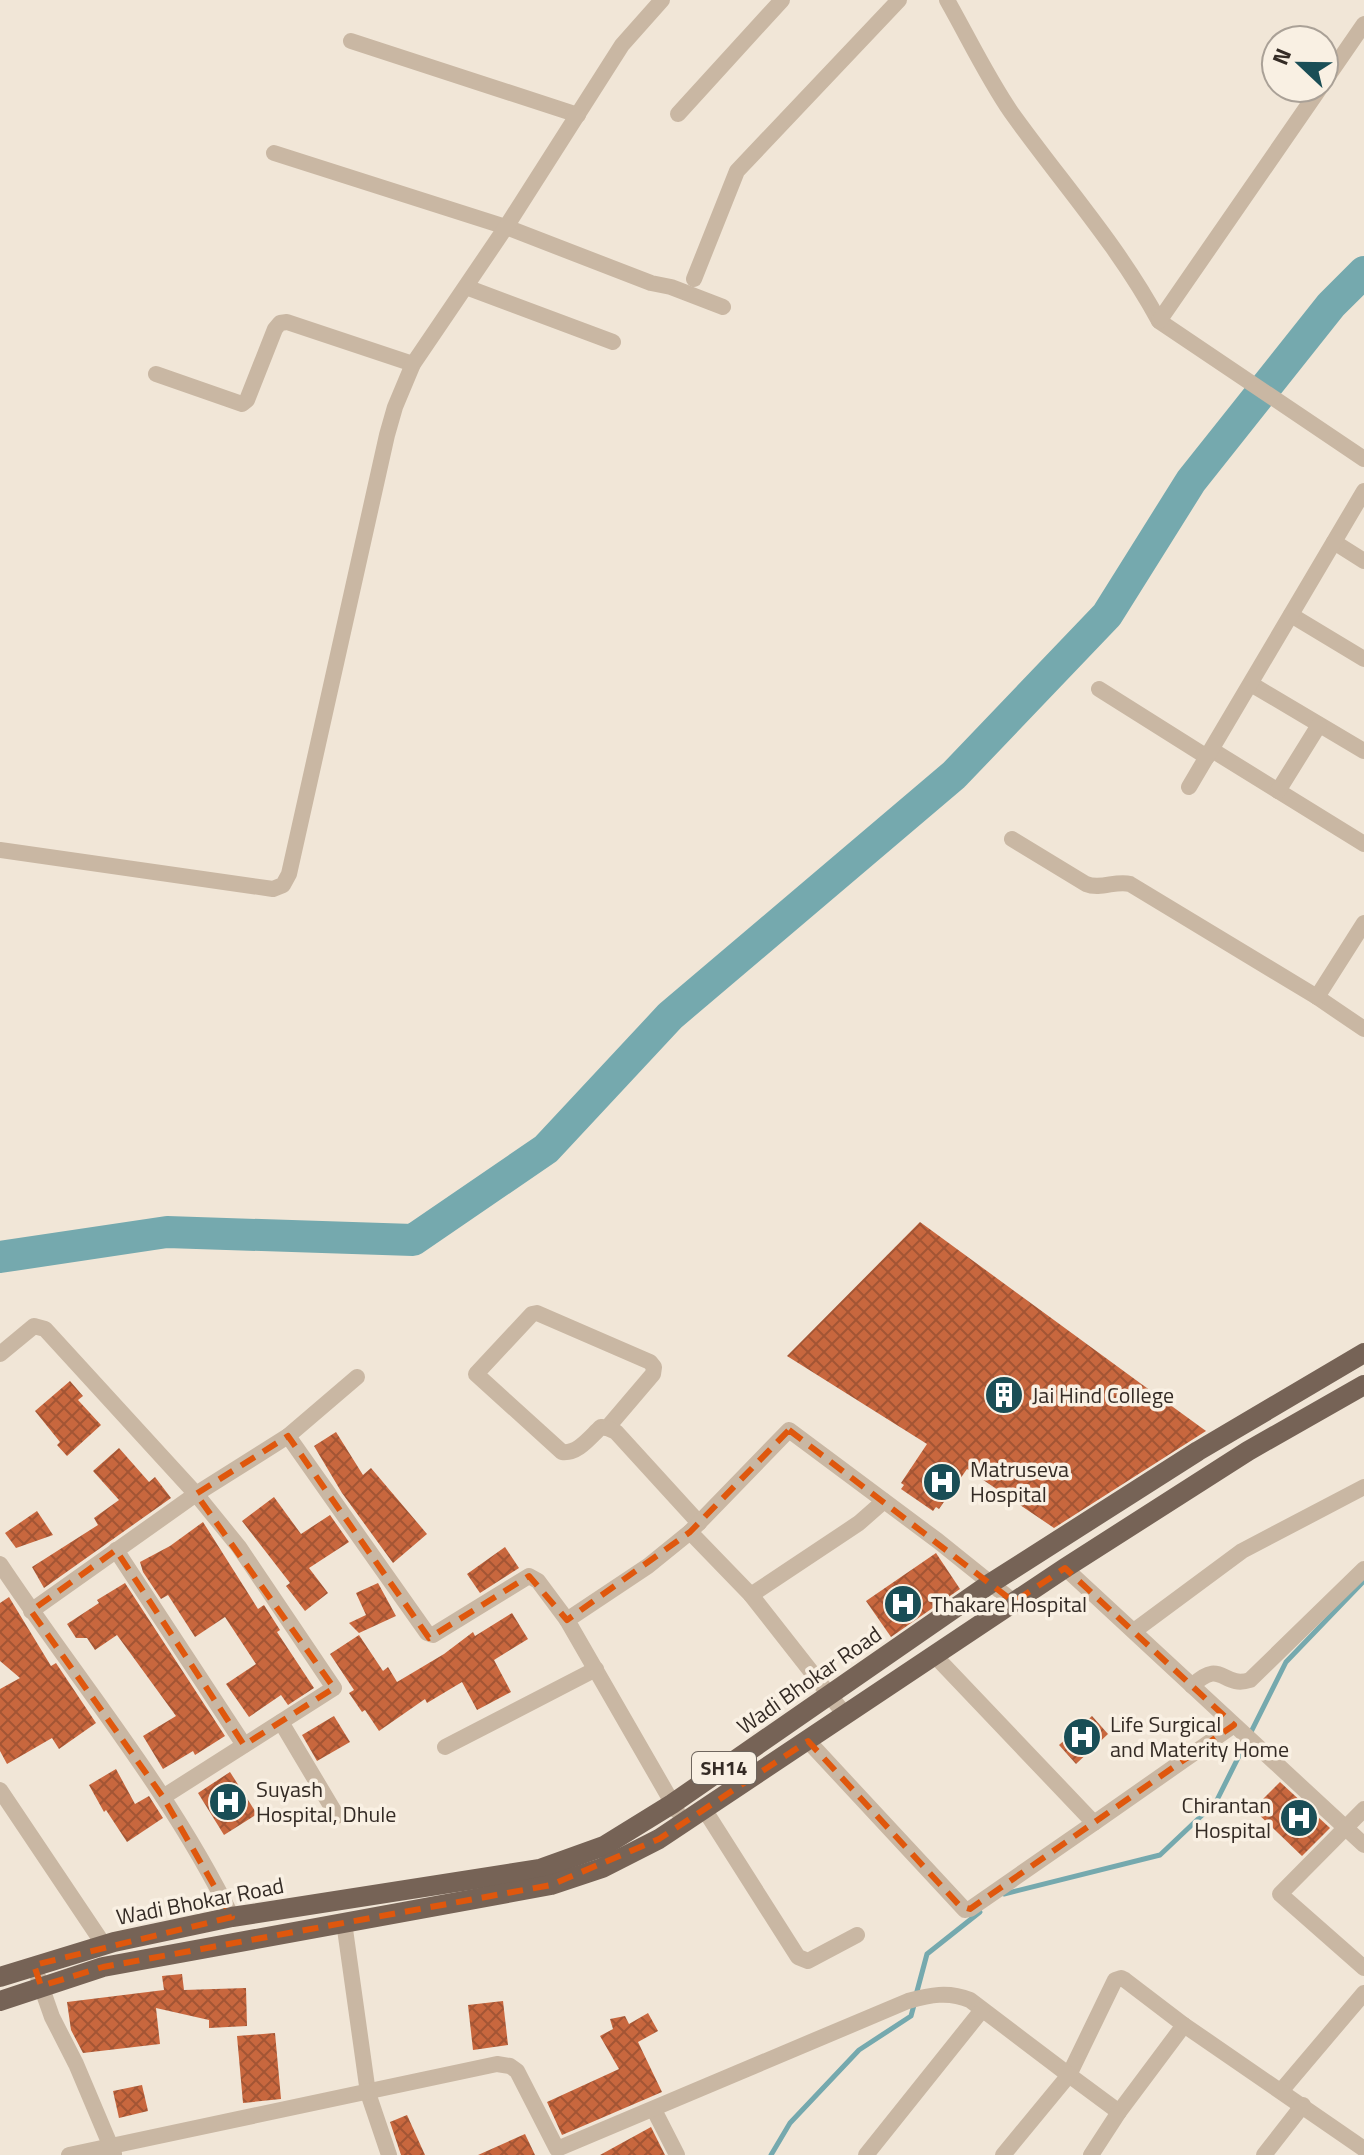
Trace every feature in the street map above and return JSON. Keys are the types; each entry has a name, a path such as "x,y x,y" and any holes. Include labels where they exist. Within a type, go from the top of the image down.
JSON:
{"main road":[{"name":"Wadi Bhokar Road","path":"0,1977 104,1945 232,1917 540,1869 604,1846 672,1804 991,1583 1198,1451 1364,1353"},
{"name":"Wadi Bhokar Road","path":"0,2001 103,1967 551,1885 602,1868 684,1823 1065,1568 1248,1451 1364,1385"}],"street":[{"path":"0,850 273,889 283,885 289,874 387,435 413,364 506,227 622,45 662,0"},
{"path":"678,114 782,0"},
{"path":"694,279 737,171 899,0"},
{"path":"947,0 1009,109 1098,225 1159,321 1364,459"},
{"path":"1340,59 1364,24"},
{"path":"351,41 578,115"},
{"path":"1159,321 1309,104"},
{"path":"274,153 506,227 723,307"},
{"path":"466,287 613,342"},
{"path":"156,374 242,404 247,400 275,329 280,323 287,322 413,364"},
{"path":"1189,787 1364,491"},
{"path":"1334,542 1364,561"},
{"path":"1291,615 1364,659"},
{"path":"1251,684 1364,751"},
{"path":"1099,689 1364,844"},
{"path":"1278,791 1319,725"},
{"path":"1012,839 1086,884 1094,887 1125,882 1130,884 1317,997 1364,1029"},
{"path":"1317,997 1364,923"},
{"path":"607,1428 653,1374 654,1367 650,1362 537,1313 532,1314 478,1369 477,1377 562,1452 574,1451 601,1427 616,1432 846,1716"},
{"path":"0,1354 34,1326 45,1329 196,1494 239,1547 334,1688 163,1797"},
{"path":"31,1611 196,1494 288,1436 357,1377"},
{"path":"567,1620 648,1566 695,1527 789,1430 1014,1602"},
{"path":"288,1436 427,1633 433,1635 529,1576 538,1581 567,1620 684,1823"},
{"path":"1134,1631 1242,1551 1364,1487"},
{"path":"751,1595 859,1523 884,1501"},
{"path":"116,1550 244,1745"},
{"path":"0,1564 163,1797 232,1917"},
{"path":"1065,1568 1364,1845"},
{"path":"1192,1686 1205,1674 1211,1673 1238,1682 1250,1680 1364,1569"},
{"path":"936,1657 1094,1823"},
{"path":"445,1747 596,1669"},
{"path":"281,1722 337,1816"},
{"path":"808,1741 965,1910 1237,1728"},
{"path":"0,1790 104,1945"},
{"path":"704,1809 798,1957 808,1961 857,1935"},
{"path":"1364,1809 1280,1894 1364,1968"},
{"path":"344,1922 368,2093 389,2155"},
{"path":"34,1965 112,2151"},
{"path":"1003,2155 1069,2075 1118,1977 1364,2149"},
{"path":"1281,2091 1364,1993"},
{"path":"69,2155 112,2151 497,2064 510,2066 517,2071 558,2152 908,2001 933,1995 956,1995 982,2010 1119,2112"},
{"path":"866,2155 982,2010"},
{"path":"1091,2155 1184,2025"},
{"path":"1264,2155 1303,2105"},
{"path":"654,2110 677,2155"}],"highlighted area":[{"path":"789,1430 1014,1602 1065,1568 1234,1725 970,1909 960,1906 808,1741 659,1839 551,1885 103,1967 41,1986 34,1965 232,1917 163,1797 31,1611 116,1550 244,1745 334,1688 196,1494 288,1436 429,1638 529,1576 567,1620 690,1532"}],"building":[{"name":"Jai Hind College","path":"920,1222 1206,1431 1054,1528 967,1469 939,1509 936,1507 933,1511 901,1489 904,1485 901,1483 927,1444 787,1356"},
{"path":"70,1381 83,1396 78,1400 101,1425 67,1456 57,1445 60,1442 35,1411"},
{"path":"336,1432 363,1475 371,1468 427,1534 393,1563 342,1493 314,1446"},
{"path":"119,1448 149,1482 155,1477 171,1498 44,1588 32,1567 98,1525 94,1518 119,1500 93,1471"},
{"path":"274,1497 301,1534 330,1515 349,1542 309,1568 328,1593 305,1611 286,1586 290,1583 242,1521"},
{"path":"37,1511 53,1535 16,1548 5,1533"},
{"path":"203,1522 258,1609 264,1605 280,1630 277,1632 314,1688 288,1705 281,1695 249,1717 226,1684 256,1664 225,1617 195,1637 168,1595 161,1599 143,1572 140,1562 170,1546"},
{"path":"505,1547 519,1568 480,1593 467,1574"},
{"path":"936,1553 960,1589 891,1637 866,1601"},
{"path":"125,1583 225,1736 195,1755 193,1751 163,1769 143,1736 176,1716 117,1635 95,1650 87,1638 76,1638 67,1624"},
{"path":"378,1583 396,1616 359,1633 349,1623 366,1615 356,1593"},
{"path":"9,1597 51,1666 56,1663 96,1723 59,1749 52,1738 7,1764 0,1751 0,1689 20,1678 0,1661 0,1603"},
{"path":"512,1613 528,1639 494,1660 511,1692 477,1710 462,1682 427,1703 425,1699 379,1731 349,1693 354,1690 330,1654 359,1635 383,1671 388,1667 397,1682 444,1654 473,1632 475,1636"},
{"path":"334,1716 350,1742 317,1761 302,1735"},
{"path":"1092,1716 1108,1734 1076,1764 1059,1745"},
{"path":"116,1769 135,1804 149,1796 163,1818 127,1842 106,1810 104,1812 89,1785"},
{"path":"230,1772 257,1814 224,1835 198,1793"},
{"path":"1280,1782 1330,1828 1302,1856 1253,1809"},
{"path":"182,1974 184,1990 246,1988 247,2026 209,2028 209,2020 156,2008 160,2044 83,2053 71,2030 67,2002 164,1990 162,1976"},
{"path":"503,2001 508,2045 473,2050 468,2005"},
{"path":"648,2013 658,2031 638,2042 662,2092 562,2135 547,2102 619,2069 600,2036 613,2029 610,2019 625,2016 629,2024"},
{"path":"275,2033 281,2099 243,2103 237,2036"},
{"path":"142,2085 148,2111 119,2118 113,2091"},
{"path":"407,2115 425,2155 401,2155 390,2122"},
{"path":"651,2127 665,2155 600,2155"},
{"path":"525,2134 535,2155 478,2155"}],"waterway":[{"path":"0,1257 167,1232 413,1240 546,1149 670,1016 954,775 1107,615 1191,481 1331,305 1364,272"},
{"path":"1004,1894 1160,1855 1216,1802 1286,1662 1364,1581"},
{"path":"916,1995 927,1954 980,1912"},
{"path":"771,2155 790,2123 859,2050 911,2016 914,2005"}],"place":[{"name":"Jai Hind College","path":"1004,1395"},
{"name":"Matruseva Hospital","path":"942,1482"},
{"name":"Thakare Hospital","path":"903,1604"},
{"name":"Life Surgical and Materity Home","path":"1082,1737"},
{"name":"Suyash Hospital, Dhule","path":"228,1802"},
{"name":"Chirantan Hospital","path":"1299,1818"}]}
